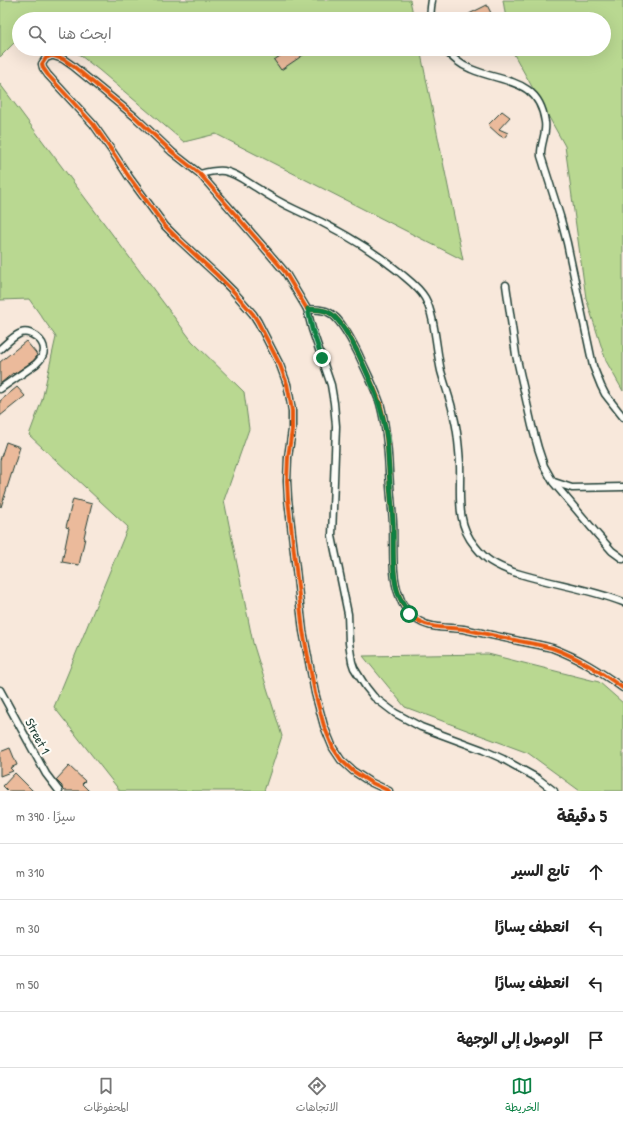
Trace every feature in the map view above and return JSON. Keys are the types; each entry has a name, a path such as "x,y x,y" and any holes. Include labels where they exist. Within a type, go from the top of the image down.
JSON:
{"street":[{"path":"430,12 432,0"},
{"path":"390,791 370,782 353,771 341,760 333,748 324,726 315,693 303,631 288,499 288,457 292,430 292,411 287,384 280,365 253,314 217,275 166,226 129,177 93,124 48,75 42,64 48,57 54,56 73,66 134,116 172,152 200,174 285,272 308,309 312,329 331,385 334,403 336,426 332,536 348,614 349,643 352,662 366,687 374,697 395,713 421,727 503,759 537,778 554,791"},
{"path":"451,56 456,61 471,69 521,86 537,100 541,107 546,130 541,146 541,156 567,243 593,366 600,386 623,417"},
{"path":"200,174 223,171 237,175 287,206 323,223 365,247 387,262 416,288 425,298 429,308 440,365 455,418 460,458 460,502 462,521 468,537 490,561 502,567 534,578 609,596 623,602"},
{"path":"506,285 516,355 532,426 544,466 553,482 597,534 612,551 623,559"},
{"path":"308,309 321,310 335,316 355,348 371,381 379,402 387,439 396,585 398,595 409,614 418,621 428,625 469,630 550,648 581,660 623,688"},
{"path":"0,349 20,333 28,333 38,338 44,350 36,364 0,389"},
{"path":"553,482 572,488 623,487"},
{"name":"Street 1","path":"0,690 46,774 59,791"}],"green space":[{"path":"0,0 410,0 413,12 12,12 12,45 0,57"},
{"path":"503,0 623,0 623,391 606,361 586,298 565,146 515,56 611,56 611,12 505,12"},
{"path":"81,56 421,56 463,260 216,134 184,142"},
{"path":"0,84 192,341 244,392 249,429 224,500 253,643 282,736 264,791 120,791 54,707 128,527 29,435 42,400 56,337 29,299 0,300"},
{"path":"488,654 599,682 623,703 623,791 580,791 528,753 405,707 363,656"}],"building":[{"path":"487,5 490,12 473,12"},
{"path":"280,56 302,56 281,70 274,60"},
{"path":"502,111 510,117 499,129 508,133 504,138 488,125"},
{"path":"26,341 37,356 33,361 14,374 13,373 0,384 0,362"},
{"path":"17,387 25,396 0,416 0,401"},
{"path":"6,442 20,447 1,507 0,460"},
{"path":"73,499 92,504 79,565 62,562 69,528 66,527"},
{"path":"10,748 17,765 10,768 13,771 0,776 0,752"},
{"path":"69,766 85,781 82,784 89,791 65,791 62,788 56,780"},
{"path":"15,773 33,791 8,791 3,786"}],"cycle path":[{"path":"389,791 370,782 353,771 341,760 333,748 324,726 315,693 303,631 288,499 288,457 292,430 292,411 287,384 280,365 253,314 233,291 165,226 93,124 43,68 42,64 46,58 54,56 63,59 73,66 134,116 172,152 200,174 285,272 307,309 328,312 337,319 345,330 358,353 380,403 382,411 388,454 393,523 393,560 396,587 400,599 409,613 415,619 424,624 463,629 552,648 589,665 623,688"}],"route":[{"path":"322,358 312,329 308,309 321,310 335,316 355,348 371,381 379,402 387,439 396,585 398,595 409,614"}]}
